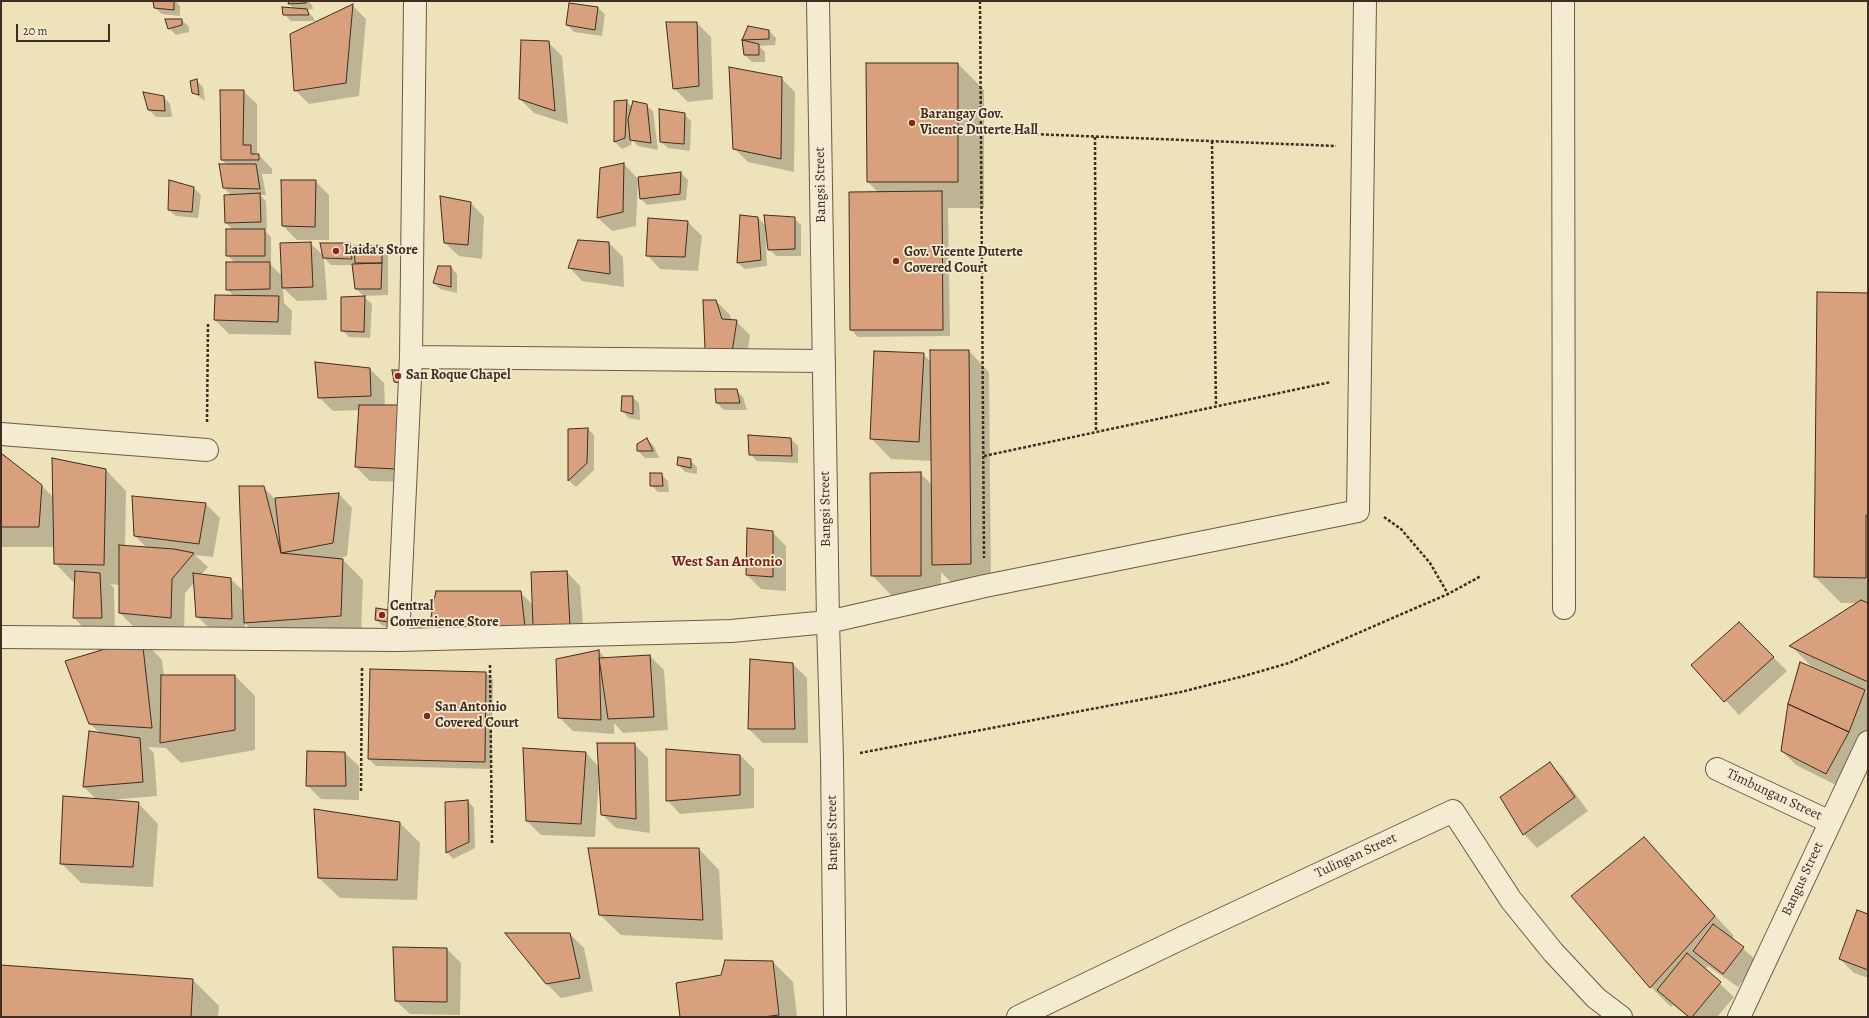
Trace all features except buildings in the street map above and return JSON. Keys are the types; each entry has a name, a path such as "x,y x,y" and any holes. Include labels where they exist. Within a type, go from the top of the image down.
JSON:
{"street":[{"path":"398,640 411,357 415,1"},
{"name":"Bangsi Street","path":"818,1 828,622 832,758 834,1017"},
{"path":"1,637 398,640 731,631 828,622 985,586 1358,511 1365,1"},
{"path":"1563,1 1564,608"},
{"path":"411,357 824,361"},
{"path":"1,434 207,450"},
{"name":"Bangus Street","path":"1739,1017 1868,742"},
{"name":"Timbungan Street","path":"1717,769 1830,822"},
{"name":"Tulingan Street","path":"1018,1017 1184,937 1454,811 1511,900 1596,998 1621,1017"}],"path":[{"path":"980,1 985,586"},
{"path":"981,132 1363,147"},
{"path":"1095,136 1096,432"},
{"path":"1212,141 1216,406"},
{"path":"207,450 208,324"},
{"path":"984,456 1360,376"},
{"path":"1358,511 1374,513 1389,520 1400,529 1430,563 1448,594"},
{"path":"832,758 1181,692 1237,678 1289,663 1448,594 1481,576"},
{"path":"490,638 492,845"},
{"path":"361,791 362,639"}],"place":[{"name":"Barangay Gov. Vicente Duterte Hall","path":"912,123"},
{"name":"Laida's Store","path":"336,251"},
{"name":"Gov. Vicente Duterte Covered Court","path":"896,261"},
{"name":"San Roque Chapel","path":"398,376"},
{"name":"Central Convenience Store","path":"382,615"},
{"name":"San Antonio Covered Court","path":"427,716"}],"district":[{"name":"West San Antonio","path":"727,562"}]}
